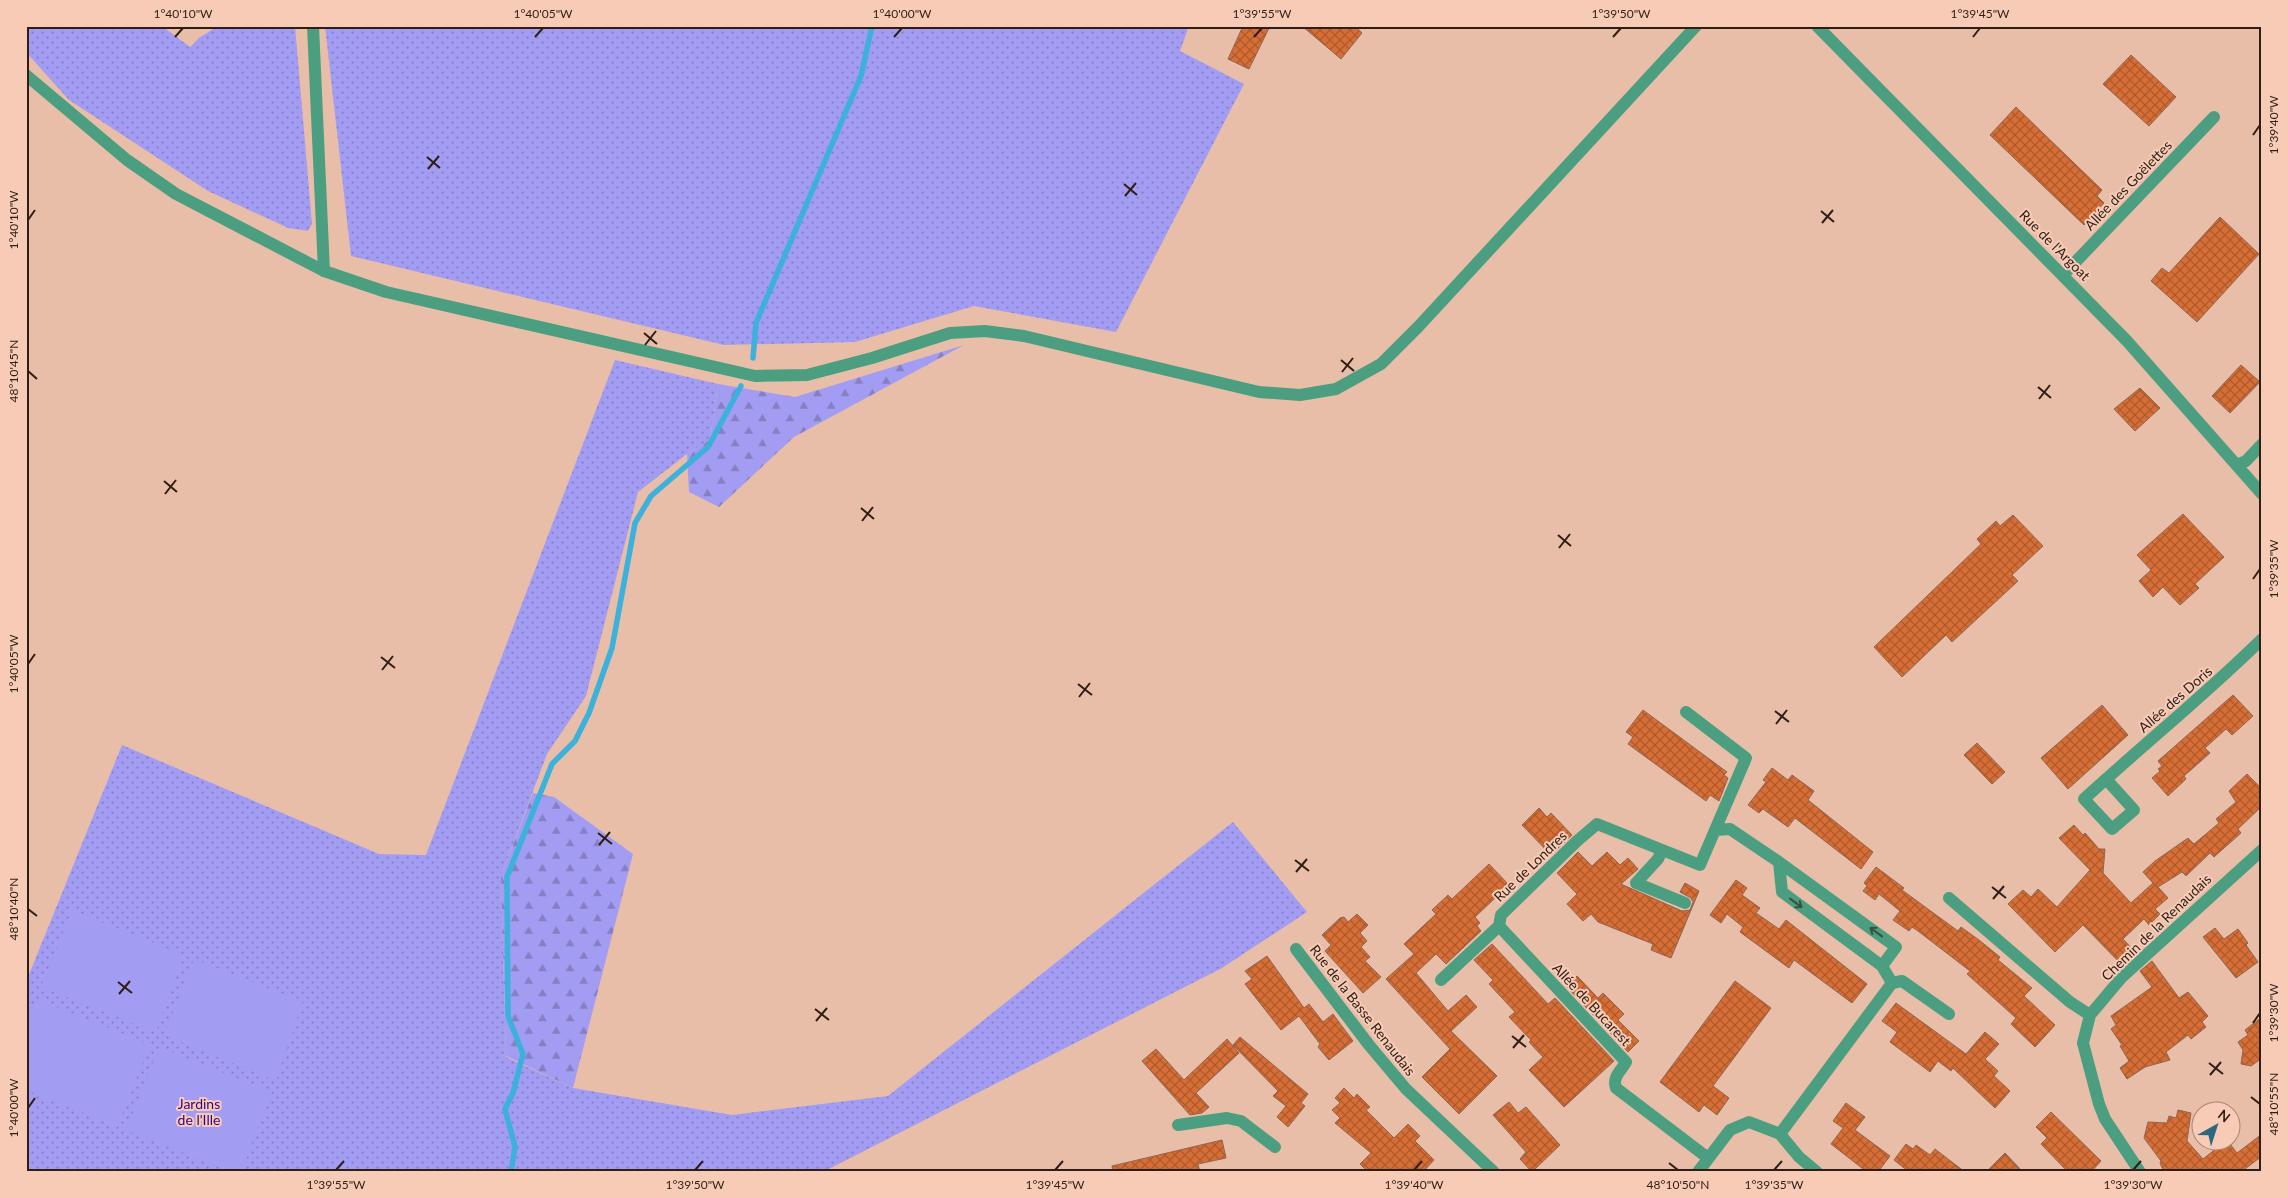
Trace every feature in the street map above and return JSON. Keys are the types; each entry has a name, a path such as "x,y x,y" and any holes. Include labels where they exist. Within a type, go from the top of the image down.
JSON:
{"street":[{"path":"313,26 324,271"},
{"path":"26,75 127,160 176,194 324,271 386,292 755,376 807,375 872,358 950,333 985,331 1024,336 1259,392 1300,396 1336,389 1381,364 1419,326 1696,26"},
{"name":"Rue de l'Argoat","path":"1817,26 2063,274 2171,389 2262,494"},
{"name":"Allée des Goëlettes","path":"2063,274 2214,117"},
{"path":"2237,466 2246,461 2262,444"},
{"name":"Allée des Doris","path":"2106,779 2228,673 2262,640"},
{"name":"Rue de Londres","path":"1441,980 1500,926 1501,916 1576,841 1597,824 1700,865 1746,758 1686,712"},
{"path":"1716,830 1730,829 1780,862 1896,946 1882,966"},
{"path":"1662,850 1658,859 1636,883 1685,903"},
{"name":"Chemin de la Renaudais","path":"2140,1172 2105,1119 2099,1104 2084,1043 2090,1015 2122,978 2262,850"},
{"path":"1780,862 1782,892 1882,966 1892,983"},
{"path":"1949,898 2070,1002 2090,1015"},
{"name":"Allée de Bucarest","path":"1500,926 1626,1062 1616,1075 1614,1081 1616,1088 1708,1158"},
{"name":"Rue de la Basse Renaudais","path":"1296,949 1369,1045 1406,1089 1494,1172"},
{"path":"1780,1134 1892,983 1902,981 1949,1014"},
{"path":"1178,1125 1227,1118 1241,1121 1275,1147"},
{"path":"1698,1172 1730,1130 1749,1122 1780,1134 1799,1157 1817,1172"}],"green space":[{"path":"26,26 162,26 190,47 199,38 218,26 295,26 312,224 308,231 288,228 208,191 69,100 26,52"},
{"path":"325,26 1189,26 1180,51 1244,84 1116,332 974,306 855,342 724,345 351,256"},
{"path":"964,345 794,437 719,507 689,492 687,454 710,440 718,384 795,397"},
{"path":"615,360 718,384 710,440 687,454 638,492 586,696 547,754 501,876 506,1057 573,1088 732,1115 888,1096 1233,822 1307,912 1222,968 823,1172 26,1172 26,982 122,745 379,854 426,855"},
{"path":"533,793 554,797 633,854 573,1088 506,1056 501,876"},
{"path":"72,910 184,955 156,1032 41,987"},
{"name":"Jardins de l'Ille","path":"194,959 303,1002 276,1081 164,1035"},
{"path":"37,999 150,1045 117,1127 26,1090 26,1026"},
{"name":"Jardins de l'Ille","path":"159,1047 272,1092 241,1172 232,1172 126,1130"}],"building":[{"path":"1243,26 1270,26 1249,69 1228,59"},
{"path":"1302,26 1355,26 1362,33 1341,59"},
{"path":"2131,55 2176,97 2149,126 2103,84"},
{"path":"2016,107 2102,190 2097,196 2104,203 2084,225 1990,135"},
{"path":"2220,217 2259,254 2197,322 2151,281 2162,268 2169,273"},
{"path":"2241,365 2260,382 2230,413 2212,396"},
{"path":"2140,388 2160,408 2135,431 2114,409"},
{"path":"2183,514 2224,557 2195,584 2199,588 2180,605 2163,587 2153,597 2139,581 2151,570 2137,555"},
{"path":"2013,515 2043,546 2012,575 2018,581 1952,642 1946,635 1902,677 1874,647 1981,544 1977,539 1996,521 2000,526"},
{"path":"2233,695 2253,716 2232,735 2226,729 2205,748 2210,753 2184,776 2186,779 2168,796 2152,778 2160,771 2158,769 2162,766 2158,761"},
{"path":"2102,705 2128,735 2068,789 2041,758"},
{"path":"1643,710 1727,772 1724,775 1728,778 1719,801 1710,795 1706,801 1628,744 1633,737 1626,732"},
{"path":"1977,743 2005,772 1992,784 1964,755"},
{"path":"1772,768 1788,780 1792,775 1814,791 1808,800 1873,852 1861,869 1795,818 1788,827 1763,809 1759,813 1748,805 1766,782 1763,780"},
{"path":"2247,774 2262,789 2262,806 2238,829 2241,833 2214,857 2210,853 2186,876 2182,872 2158,887 2168,898 2155,909 2160,914 2149,925 2144,919 2123,939 2136,953 2123,966 2083,925 2055,952 2008,904 2023,890 2031,897 2038,889 2057,907 2090,870 2059,838 2074,825 2083,835 2085,833 2099,849 2105,849 2103,873 2131,903 2153,883 2143,872 2155,861 2188,838 2194,844 2219,823 2216,819 2236,802 2229,791"},
{"path":"1539,808 1547,817 1551,813 1572,835 1551,855 1522,825"},
{"path":"1578,852 1592,866 1607,852 1620,865 1628,858 1638,869 1621,884 1682,911 1690,910 1693,902 1691,898 1680,892 1685,883 1699,891 1671,958 1651,950 1653,944 1598,922 1591,914 1583,921 1567,904 1577,894 1557,873"},
{"path":"1489,864 1509,885 1475,917 1480,923 1477,926 1481,931 1446,964 1436,954 1416,973 1448,1011 1466,995 1477,1007 1451,1031 1497,1076 1459,1114 1422,1077 1450,1049 1386,979 1414,954 1404,944 1436,914 1432,910 1448,895 1452,899"},
{"path":"1876,867 1904,888 1902,890 1958,931 1961,927 1979,940 2000,957 1998,960 2032,988 2024,996 2055,1025 2035,1047 2011,1024 2016,1018 1967,974 1970,971 1912,927 1909,931 1893,920 1900,911 1879,894 1875,900 1863,891 1867,886 1864,883"},
{"path":"1736,880 1747,888 1742,895 1760,908 1756,913 1779,929 1786,920 1867,984 1852,1003 1794,960 1789,968 1740,932 1743,927 1727,914 1721,923 1710,915"},
{"path":"1357,914 1368,925 1360,933 1367,941 1361,947 1370,957 1365,961 1381,977 1363,993 1325,951 1331,945 1322,935 1340,918 1344,917 1348,922"},
{"path":"2215,928 2224,939 2238,929 2258,962 2236,978 2203,937"},
{"path":"1492,944 1548,1004 1555,998 1614,1061 1564,1107 1529,1070 1543,1057 1529,1042 1531,1040 1509,1017 1515,1012 1489,984 1493,980 1474,960"},
{"path":"1267,956 1304,1008 1309,1004 1323,1022 1333,1014 1353,1041 1329,1060 1318,1047 1320,1044 1299,1016 1281,1030 1245,984 1252,979 1245,971"},
{"path":"2152,961 2179,998 2188,992 2208,1016 2202,1022 2206,1027 2191,1039 2188,1035 2166,1052 2170,1060 2145,1067 2127,1079 2120,1068 2129,1061 2120,1046 2122,1045 2111,1029 2116,1025 2111,1016 2152,987 2140,971"},
{"path":"1577,976 1598,998 1603,993 1624,1014 1618,1020 1639,1041 1628,1052 1567,987"},
{"path":"1735,981 1771,1008 1713,1086 1729,1098 1717,1115 1704,1105 1699,1112 1660,1082"},
{"path":"1896,1003 1966,1054 1985,1032 1999,1044 1985,1059 1998,1071 1994,1076 2010,1091 1995,1108 1953,1068 1951,1071 1938,1061 1930,1072 1890,1042 1897,1032 1882,1021"},
{"path":"2262,1017 2262,1058 2251,1066 2241,1064 2243,1050 2238,1042 2248,1035 2245,1030"},
{"path":"1240,1037 1308,1094 1301,1103 1305,1106 1288,1127 1277,1117 1286,1106 1273,1096 1278,1091 1233,1045"},
{"path":"1227,1039 1239,1053 1196,1093 1209,1107 1202,1113 1190,1115 1142,1061 1156,1049 1184,1080"},
{"path":"1344,1088 1354,1098 1357,1094 1370,1107 1366,1110 1394,1138 1408,1124 1420,1136 1415,1141 1434,1160 1423,1172 1368,1172 1360,1164 1371,1153 1335,1123 1340,1118 1332,1110 1340,1103 1335,1098"},
{"path":"1509,1102 1518,1113 1526,1107 1560,1145 1532,1172 1520,1159 1526,1152 1493,1115"},
{"path":"1846,1103 1865,1117 1855,1130 1890,1156 1878,1172 1867,1172 1831,1144 1843,1128 1833,1121"},
{"path":"2178,1110 2190,1113 2187,1141 2190,1144 2190,1150 2195,1150 2203,1159 2214,1150 2235,1150 2237,1153 2262,1134 2262,1156 2241,1172 2164,1172 2161,1161 2144,1138 2148,1122 2167,1123 2169,1116 2176,1118"},
{"path":"2051,1112 2101,1161 2091,1172 2068,1172 2041,1144 2047,1138 2036,1127"},
{"path":"1222,1140 1226,1158 1198,1164 1200,1172 1113,1172 1112,1166"},
{"path":"1906,1144 1913,1149 1916,1145 1930,1155 1935,1149 1965,1172 1909,1172 1894,1160"},
{"path":"2005,1153 2023,1172 1986,1172"}],"waterway":[{"path":"753,358 756,323 861,76 872,26"},
{"path":"511,1172 515,1147 505,1109 513,1093 523,1054 508,1016 507,877 552,764 575,741 589,713 612,648 635,523 651,496 708,447 741,386"}]}
